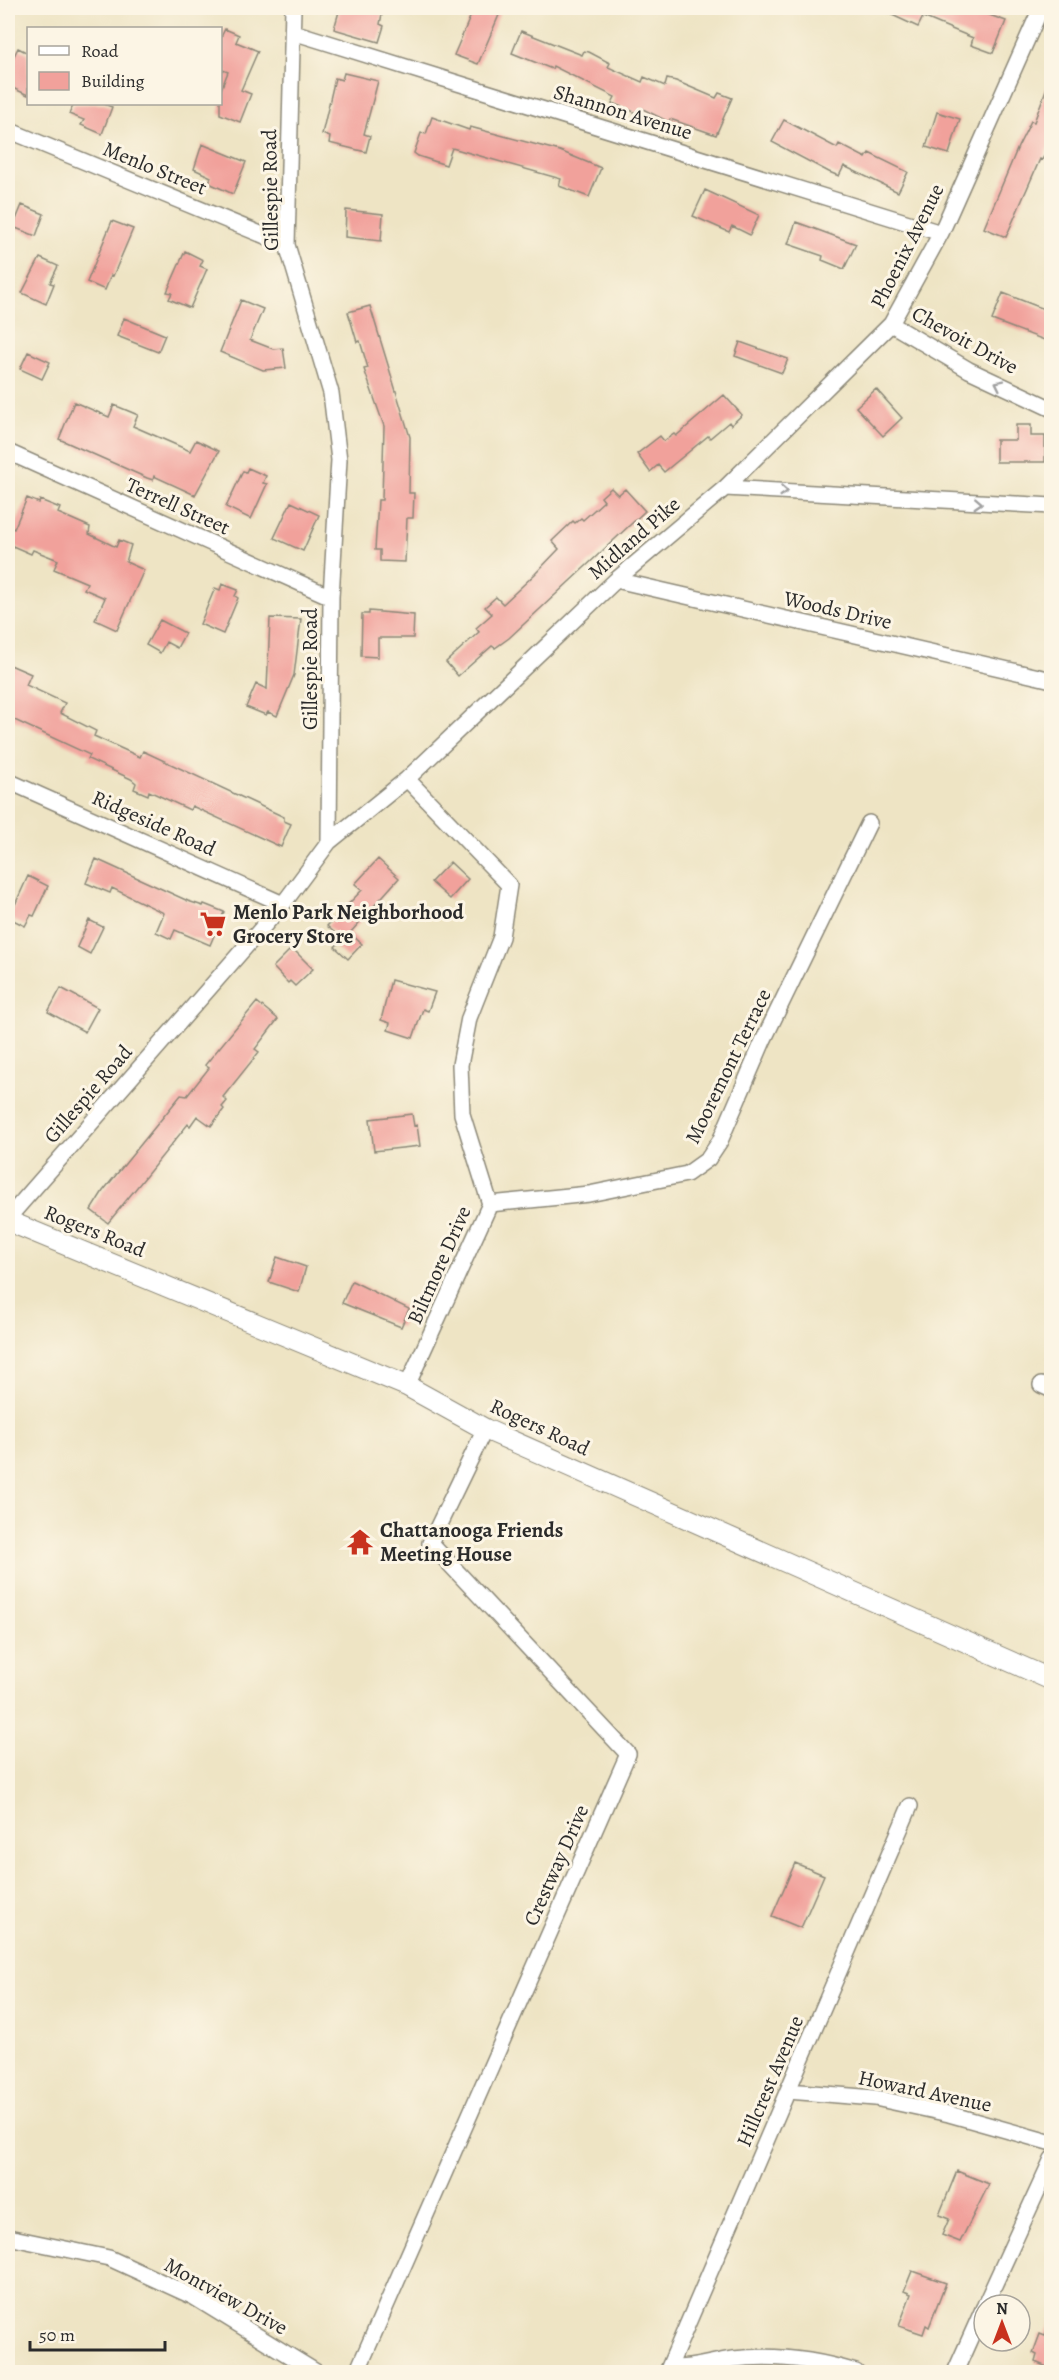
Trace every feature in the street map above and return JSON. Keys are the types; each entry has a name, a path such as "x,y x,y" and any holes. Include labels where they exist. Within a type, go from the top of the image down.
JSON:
{"street":[{"name":"Gillespie Road","path":"8,1220 283,904 329,842 331,597 339,460 331,393 287,245 293,8"},
{"name":"Phoenix Avenue","path":"725,488 891,324 940,233 1041,8"},
{"name":"Shannon Avenue","path":"293,32 940,233"},
{"name":"Menlo Street","path":"8,130 287,245"},
{"name":"Chevoit Drive","path":"891,324 969,370 1052,409"},
{"name":"Terrell Street","path":"8,452 331,597"},
{"path":"725,488 1052,506"},
{"name":"Midland Pike","path":"329,842 407,779 616,580 725,488"},
{"name":"Woods Drive","path":"616,580 1052,680"},
{"name":"Biltmore Drive","path":"407,779 509,885 501,937 469,1018 460,1065 462,1114 490,1204 407,1386"},
{"name":"Ridgeside Road","path":"8,781 283,904"},
{"name":"Mooremont Terrace","path":"490,1204 589,1194 687,1174 708,1159 720,1141 763,1041 869,822"},
{"name":"Rogers Road","path":"8,1220 407,1386 485,1429 1052,1680"},
{"name":"Crestway Drive","path":"357,2373 627,1754 430,1543 485,1429"},
{"name":"Hillcrest Avenue","path":"668,2371 910,1806"},
{"name":"Howard Avenue","path":"788,2091 874,2098 949,2114 1052,2143"},
{"path":"991,2293 1052,2159"},
{"name":"Montview Drive","path":"8,2236 109,2258 194,2297 316,2373"},
{"path":"956,2373 972,2336"},
{"path":"668,2371 693,2369 733,2360 780,2359 818,2361 856,2373"}],"building":[{"path":"340,8 359,8 382,14 380,24 384,26 379,42 334,29"},
{"path":"474,8 502,8 478,64 454,55"},
{"path":"877,8 970,8 1006,21 993,53 971,45 973,38 923,17 918,27"},
{"path":"225,29 239,35 236,42 258,51 241,90 251,94 240,122 220,114 222,87 228,72 222,70 222,35"},
{"path":"521,31 582,55 584,51 589,52 610,63 608,67 642,82 644,77 665,86 667,79 716,98 719,93 732,98 716,135 670,119 669,122 641,108 639,114 612,103 615,97 553,66 552,69 512,53"},
{"path":"18,48 27,52 27,95 8,86 8,60 11,62"},
{"path":"344,73 378,81 364,134 370,136 366,152 329,143 330,137 322,134 335,78 342,80"},
{"path":"1050,79 1052,141 1042,160 1040,159 1006,237 984,228 1018,147 1031,121 1034,122"},
{"path":"74,105 112,107 102,134 81,125 84,120 69,114"},
{"path":"937,112 960,119 949,154 926,147"},
{"path":"432,117 469,130 470,127 560,151 601,168 589,197 559,186 561,179 452,148 446,165 414,153 421,133 426,134"},
{"path":"784,120 837,148 839,144 866,158 869,153 908,172 898,192 844,166 839,176 772,142"},
{"path":"202,144 246,162 233,194 209,183 211,177 194,169"},
{"path":"705,190 759,215 750,235 732,226 729,232 693,216"},
{"path":"22,205 44,214 36,236 13,227"},
{"path":"346,210 383,214 381,241 345,237"},
{"path":"112,221 133,229 105,290 87,282"},
{"path":"796,222 856,244 844,269 822,260 823,256 788,244"},
{"path":"185,251 203,260 200,266 207,269 190,308 169,299 172,293 167,292"},
{"path":"40,258 58,266 50,283 54,284 46,304 22,293"},
{"path":"1003,293 1052,312 1052,343 992,320"},
{"path":"241,300 263,309 250,340 273,349 283,348 286,368 263,370 220,352"},
{"path":"370,306 410,437 409,493 414,493 413,518 407,518 405,562 380,561 380,550 375,550 378,500 382,500 384,426 364,369 368,368 360,341 357,342 348,312"},
{"path":"124,318 165,335 158,352 117,336"},
{"path":"740,342 788,359 782,373 735,356"},
{"path":"28,352 50,362 42,379 20,369"},
{"path":"876,389 902,418 883,436 856,407"},
{"path":"724,395 742,415 731,425 729,422 710,438 708,436 664,472 658,465 650,472 637,454 660,436 664,441 674,434 676,436"},
{"path":"74,402 109,417 114,405 138,415 133,426 190,451 196,440 219,451 195,495 154,476 153,480 147,478 59,439"},
{"path":"1016,425 1031,425 1031,436 1045,436 1045,462 996,462 996,440 1016,440"},
{"path":"248,468 266,476 263,483 267,484 251,519 226,507 243,471 246,472"},
{"path":"611,488 618,495 625,489 645,511 509,638 495,648 492,646 458,676 446,662 479,632 476,628 492,614 485,607 496,597 503,604 535,574 559,549 552,541 573,521 575,523 581,518 583,520 604,501 601,497"},
{"path":"27,498 39,503 40,500 60,508 58,513 90,527 89,534 116,547 119,540 131,545 126,562 144,570 117,630 95,620 105,598 84,589 87,583 54,569 58,560 33,550 31,554 8,544 8,526 14,529"},
{"path":"291,502 319,515 303,551 274,538"},
{"path":"222,584 238,590 235,596 238,598 223,634 200,624 215,588 220,590"},
{"path":"369,611 414,615 413,638 378,638 378,657 361,656 362,614 369,614"},
{"path":"270,618 301,619 294,675 277,716 268,712 266,715 246,707 256,684 267,689"},
{"path":"160,620 185,633 177,648 166,642 160,653 146,645"},
{"path":"8,664 31,674 26,685 65,703 60,713 96,731 94,736 140,757 143,751 284,817 284,821 291,824 281,847 192,806 190,810 149,791 148,795 134,789 136,783 131,779 88,759 90,755 8,717"},
{"path":"96,859 188,901 203,906 204,904 224,912 210,945 175,930 171,939 156,932 164,913 112,888 110,893 86,883"},
{"path":"378,859 399,878 350,933 362,944 348,959 335,947 342,939 327,926 362,890 355,884"},
{"path":"450,862 468,879 450,899 431,882"},
{"path":"28,876 48,886 34,916 31,915 25,926 9,918"},
{"path":"89,920 103,927 90,954 77,947"},
{"path":"292,948 313,969 295,986 290,981 288,983 273,967"},
{"path":"391,980 435,992 428,1011 423,1009 413,1038 388,1030 390,1023 381,1020"},
{"path":"61,988 98,1008 85,1032 48,1012"},
{"path":"257,1002 278,1019 255,1049 259,1052 223,1097 227,1101 222,1107 224,1109 211,1126 197,1116 190,1126 188,1124 108,1223 91,1210 103,1191 181,1095 187,1096 209,1068 205,1065"},
{"path":"412,1114 414,1126 417,1125 420,1146 374,1151 370,1119"},
{"path":"277,1257 306,1267 299,1292 269,1282"},
{"path":"352,1281 409,1309 401,1327 342,1303"},
{"path":"795,1863 824,1875 801,1928 772,1916"},
{"path":"957,2171 989,2184 960,2242 942,2235 949,2219 939,2215"},
{"path":"912,2271 946,2283 929,2327 926,2325 923,2334 899,2326 911,2294 904,2291"},
{"path":"1052,2321 1052,2369 1035,2362 1037,2355 1033,2353 1040,2334 1045,2336"}],"place":[{"name":"Menlo Park Neighborhood Grocery Store","path":"213,924"},
{"name":"Chattanooga Friends Meeting House","path":"360,1542"}]}
